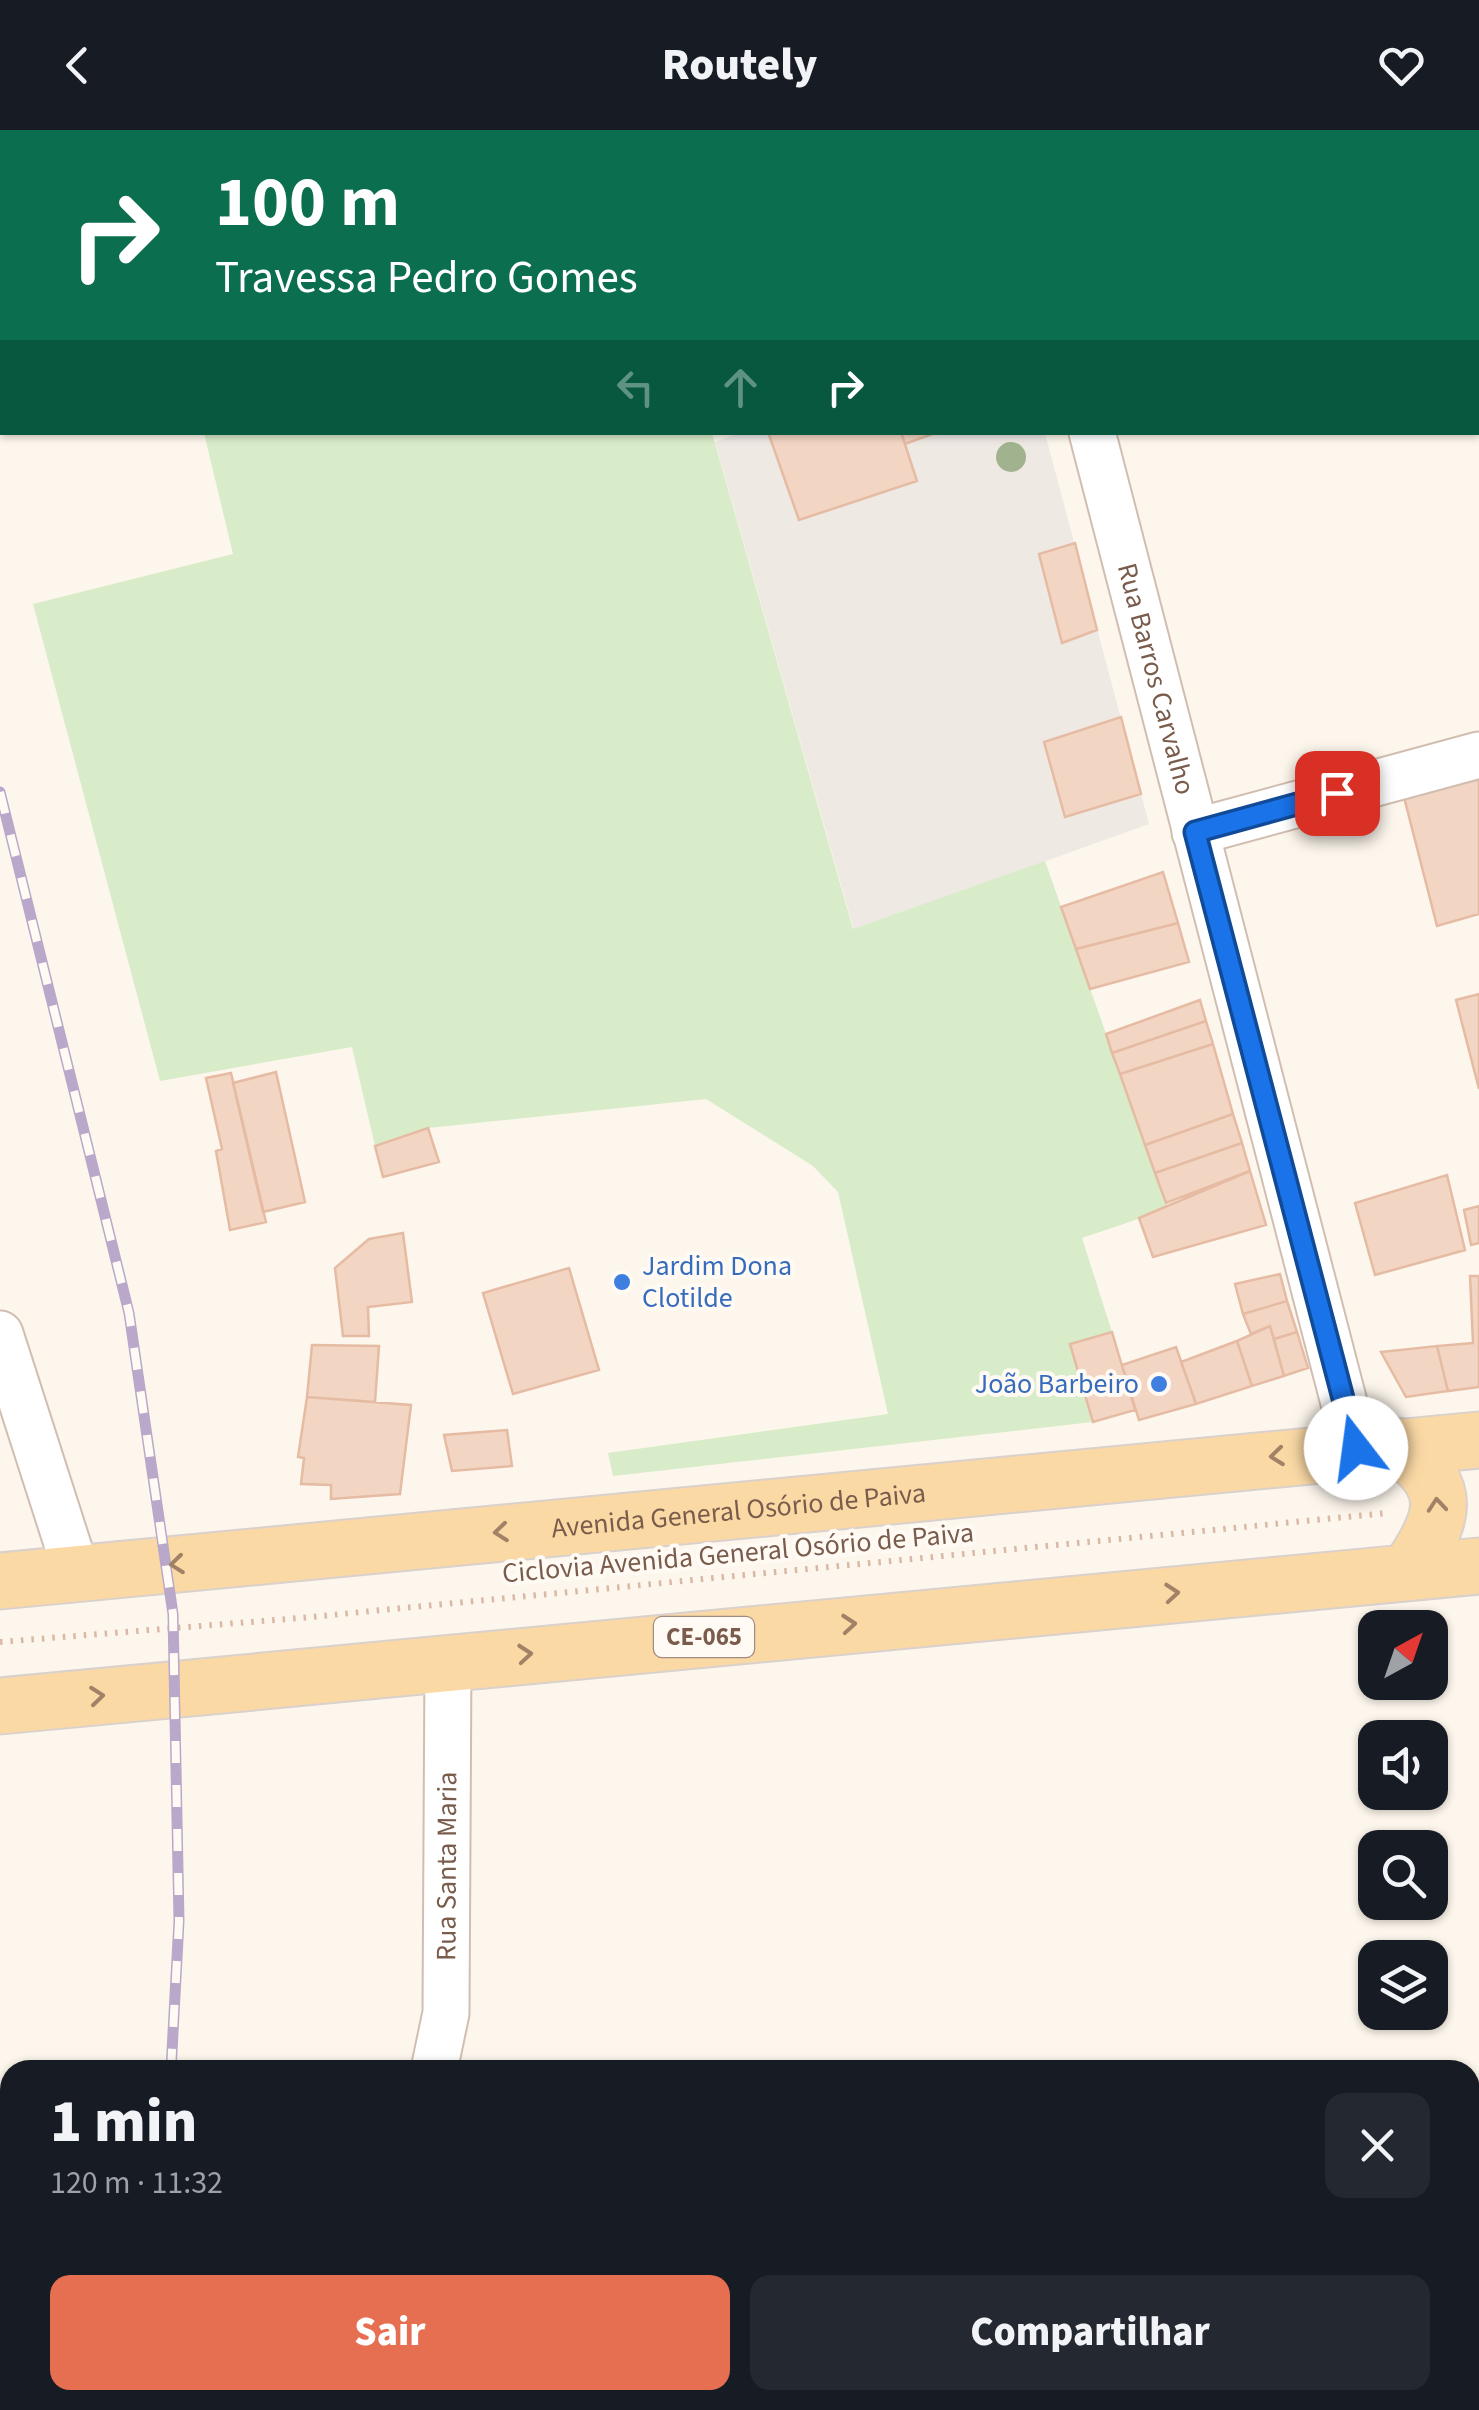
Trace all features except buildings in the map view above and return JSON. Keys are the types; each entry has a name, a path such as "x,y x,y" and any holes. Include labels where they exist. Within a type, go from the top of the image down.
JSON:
{"main road":[{"name":"Avenida General Osório de Paiva","path":"0,1581 1479,1440"},
{"path":"1376,1447 1420,1462 1438,1493 1440,1508 1430,1539 1408,1572"},
{"name":"CE-065","path":"0,1706 1479,1566"}],"street":[{"name":"Rua Barros Carvalho","path":"1093,435 1195,832 1376,1447"},
{"path":"1195,832 1479,755"},
{"path":"0,1334 76,1574"},
{"name":"Rua Santa Maria","path":"436,2060 446,2013 448,1661"}],"path":[{"name":"Ciclovia Avenida General Osório de Paiva","path":"0,1642 300,1618 1440,1508"},
{"path":"294,1552 305,1676"}],"shaded area":[{"path":"733,435 1046,435 1149,824 854,930 715,442"}],"green space":[{"path":"204,435 713,435 853,929 1045,861 1168,1209 1082,1238 1112,1332 1070,1344 1093,1422 613,1476 608,1453 888,1414 838,1192 813,1166 706,1099 428,1128 375,1146 352,1047 160,1081 33,604 233,554"}],"railway":[{"path":"0,792 129,1313 173,1614 179,1921 172,2060"}],"place":[{"name":"Jardim Dona Clotilde","path":"622,1282"},
{"name":"João Barbeiro","path":"1159,1384"}],"route":[{"path":"1337,793 1195,832 1356,1448"}]}
